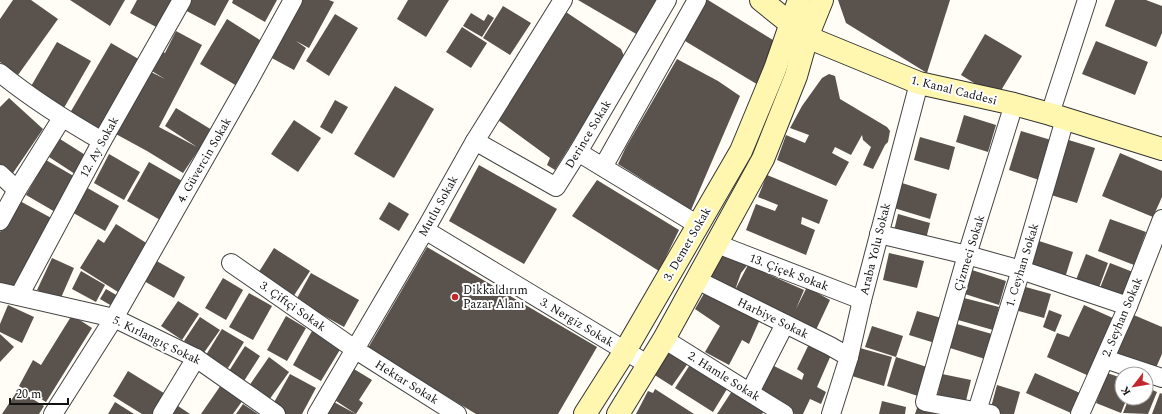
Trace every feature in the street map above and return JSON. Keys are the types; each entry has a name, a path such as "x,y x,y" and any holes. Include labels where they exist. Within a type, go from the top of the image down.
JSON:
{"main road":[{"name":"1. Kanal Caddesi","path":"761,0 799,31 919,83 1014,104 1058,116 1162,149"},
{"name":"3. Demet Sokak","path":"618,414 647,364 664,339 763,159 796,76 799,31 799,0"},
{"name":"3. Demet Sokak","path":"585,414 625,351 741,151 775,69 799,31 822,0"}],"street":[{"name":"12. Ay Sokak","path":"19,296 102,141 182,0"},
{"name":"4. Güvercin Sokak","path":"53,414 114,318 248,82 292,0"},
{"name":"Mutlu Sokak","path":"317,414 356,350 475,141 563,0"},
{"name":"Derince Sokak","path":"475,141 556,186 578,152 666,0"},
{"path":"603,167 697,0"},
{"name":"1. Ceyhan Sokak","path":"984,413 1021,270 1087,0"},
{"path":"0,73 62,118 102,141"},
{"name":"Araba Yolu Sokak","path":"831,414 849,357 862,300 919,83"},
{"name":"Çizmeci Sokak","path":"984,413 925,402 967,255 1014,104"},
{"path":"0,221 17,190 62,118"},
{"path":"578,152 698,225"},
{"path":"0,174 17,190"},
{"name":"2. Seyhan Sokak","path":"1080,414 1128,306 1162,219"},
{"name":"3. Nergiz Sokak","path":"425,230 647,364"},
{"path":"879,234 967,255 1021,270 1128,306"},
{"name":"13. Çiçek Sokak","path":"717,244 862,300"},
{"name":"3. Çiftçi Sokak","path":"231,263 356,350"},
{"name":"Harbiye Sokak","path":"697,280 849,357"},
{"name":"5. Kırlangıç Sokak","path":"0,292 114,318 196,358 276,414"},
{"path":"750,392 785,324"},
{"name":"2. Hamle Sokak","path":"664,339 784,414"},
{"name":"Hektar Sokak","path":"356,350 457,414"},
{"path":"162,414 196,358"},
{"path":"1105,359 1162,378"}],"building":[{"path":"13,0 31,0 58,19 18,75 0,62 0,19"},
{"path":"70,0 125,0 110,26"},
{"path":"137,0 172,0 158,28 130,13"},
{"path":"185,0 229,0 215,26 181,8"},
{"path":"233,0 277,0 265,22 232,3"},
{"path":"298,0 329,0 334,2 309,48 296,41 306,48 294,70 268,56"},
{"path":"408,0 449,0 426,37 397,19"},
{"path":"578,0 658,0 638,35"},
{"path":"705,0 708,0 781,45 760,86 685,41"},
{"path":"838,0 950,0 927,73 846,23"},
{"path":"1115,0 1146,0 1162,6 1162,33 1156,47 1105,26"},
{"path":"503,6 531,23 510,55 483,38"},
{"path":"563,10 621,49 625,58 555,170 547,165 550,158 498,120"},
{"path":"471,13 484,21 488,14 494,18 482,37 463,26"},
{"path":"335,14 358,28 329,76 306,61"},
{"path":"227,19 263,42 237,86 200,64"},
{"path":"462,27 487,43 471,68 446,52"},
{"path":"176,31 202,45 159,127 197,147 165,126 176,108 212,130 183,173 114,133 147,70 165,79 150,70 161,51 165,53"},
{"path":"985,34 1022,56 997,97 961,75"},
{"path":"1096,41 1148,62 1135,95 1082,74"},
{"path":"57,42 91,61 61,113 27,93"},
{"path":"111,43 142,61 99,136 67,118"},
{"path":"677,59 718,81 740,96 691,210 618,164 626,147"},
{"path":"829,74 835,76 840,99 887,127 890,131 888,142 873,169 863,165 871,147 863,140 862,135 851,155 835,147 832,153 849,162 836,186 777,160 786,135 805,143 809,135 790,128 802,106 822,78"},
{"path":"395,86 434,109 394,178 354,154"},
{"path":"9,98 43,129 11,176 0,165 0,107"},
{"path":"335,100 348,107 332,134 320,127"},
{"path":"964,115 996,125 988,152 956,142"},
{"path":"294,120 321,138 298,172 271,154"},
{"path":"1021,131 1051,140 1039,180 1009,170"},
{"path":"920,137 955,147 949,170 914,160"},
{"path":"1062,138 1095,148 1077,203 1051,195"},
{"path":"60,139 90,158 78,176 49,157"},
{"path":"1120,153 1162,171 1162,197 1153,217 1102,196"},
{"path":"109,154 140,172 124,200 94,183"},
{"path":"46,160 77,178 57,213 26,195"},
{"path":"149,162 184,182 162,221 127,201"},
{"path":"479,165 557,209 524,264 449,221"},
{"path":"767,175 828,200 819,224 802,217 801,224 815,230 806,255 746,230 756,204 775,211 778,205 758,197"},
{"path":"597,180 679,230 659,271 572,216"},
{"path":"902,183 937,194 930,219 894,208"},
{"path":"84,186 119,206 105,231 70,211"},
{"path":"18,200 55,220 15,292 0,284 0,232"},
{"path":"389,202 409,214 399,231 379,219"},
{"path":"898,214 930,223 925,243 893,235"},
{"path":"1110,219 1146,232 1134,265 1098,251"},
{"path":"116,224 148,244 118,292 80,268 98,239 104,243"},
{"path":"1036,240 1073,252 1064,281 1027,270"},
{"name":"Dikkaldırım Pazar Alanı","path":"427,247 597,347 558,414 476,414 368,348"},
{"path":"274,248 310,271 293,297 257,275"},
{"path":"726,250 749,263 770,275 804,290 796,309 807,287 830,300 815,332 710,277","holes":["749,263 735,290 741,273"]},
{"path":"889,253 924,261 917,288 883,280"},
{"path":"1086,254 1108,263 1097,293 1074,285"},
{"path":"52,258 74,268 60,300 37,290"},
{"path":"155,260 185,277 174,298 144,281"},
{"path":"1110,263 1133,272 1122,302 1098,293"},
{"path":"972,270 1006,281 999,305 965,294"},
{"path":"81,271 105,285 96,302 72,289"},
{"path":"311,273 359,300 344,327 296,300"},
{"path":"223,278 243,290 226,320 205,308"},
{"path":"1022,286 1051,294 1044,318 1015,310"},
{"path":"106,289 118,296 112,306 100,299"},
{"path":"706,290 761,317 749,344 742,340 729,365 705,352 720,326 695,309"},
{"path":"249,293 272,306 253,340 229,327"},
{"path":"964,298 999,307 993,330 958,320"},
{"path":"178,301 199,314 182,340 161,326"},
{"path":"8,305 34,317 22,343 0,332 0,324"},
{"path":"1084,305 1115,319 1089,376 1047,357 1057,333 1069,337"},
{"path":"1049,310 1062,315 1055,332 1043,327"},
{"path":"917,311 945,319 938,344 909,335"},
{"path":"1129,313 1162,327 1162,354 1155,370 1154,366 1145,366 1113,353"},
{"path":"72,315 92,328 46,402 19,386 33,360 41,365"},
{"path":"286,316 306,328 287,361 267,350"},
{"path":"200,317 220,330 203,354 184,341"},
{"path":"957,324 992,334 985,359 950,348"},
{"path":"872,326 903,336 896,357 865,347"},
{"path":"222,329 244,342 228,368 206,355"},
{"path":"312,331 341,348 321,381 293,365"},
{"path":"0,334 14,347 0,362"},
{"path":"809,344 831,355 817,387 826,392 821,404 810,399 803,414 795,414 779,405 781,401 758,387 770,364 802,380 804,374 797,369"},
{"path":"245,346 260,356 244,381 229,371"},
{"path":"670,346 691,359 672,386 653,374"},
{"path":"860,348 892,357 884,386 852,376"},
{"path":"269,357 289,372 269,400 249,386"},
{"path":"896,357 930,368 921,397 887,386"},
{"path":"693,360 730,384 713,412 675,388"},
{"path":"349,366 372,380 359,400 363,403 356,414 330,397"},
{"path":"128,371 167,395 155,414 142,414 113,396"},
{"path":"1035,373 1080,393 1071,413 1026,393"},
{"path":"1107,373 1114,375 1114,406 1124,406 1121,413 1096,403"},
{"path":"290,374 316,388 302,414 286,414 272,406"},
{"path":"942,374 971,380 965,405 937,398"},
{"path":"221,385 243,400 233,414 201,414"},
{"path":"997,385 1020,392 1014,414 1002,414 990,411"},
{"path":"655,389 694,414 636,414 648,391 653,393"},
{"path":"18,390 44,406 39,414 2,414"},
{"path":"732,391 764,411 762,414 717,414"},
{"path":"1154,391 1157,392 1154,399"},
{"path":"1160,393 1162,394 1162,414 1152,414"},
{"path":"332,401 356,414 325,414"},
{"path":"882,401 906,407 905,414 879,414"},
{"path":"115,402 134,414 108,414"},
{"path":"175,404 190,414 169,414"},
{"path":"243,404 258,414 236,414"},
{"path":"918,405 947,414 915,414"},
{"path":"1126,406 1151,406 1148,414 1123,413"}],"place":[{"name":"Dikkaldırım Pazar Alanı","path":"455,297"}]}
